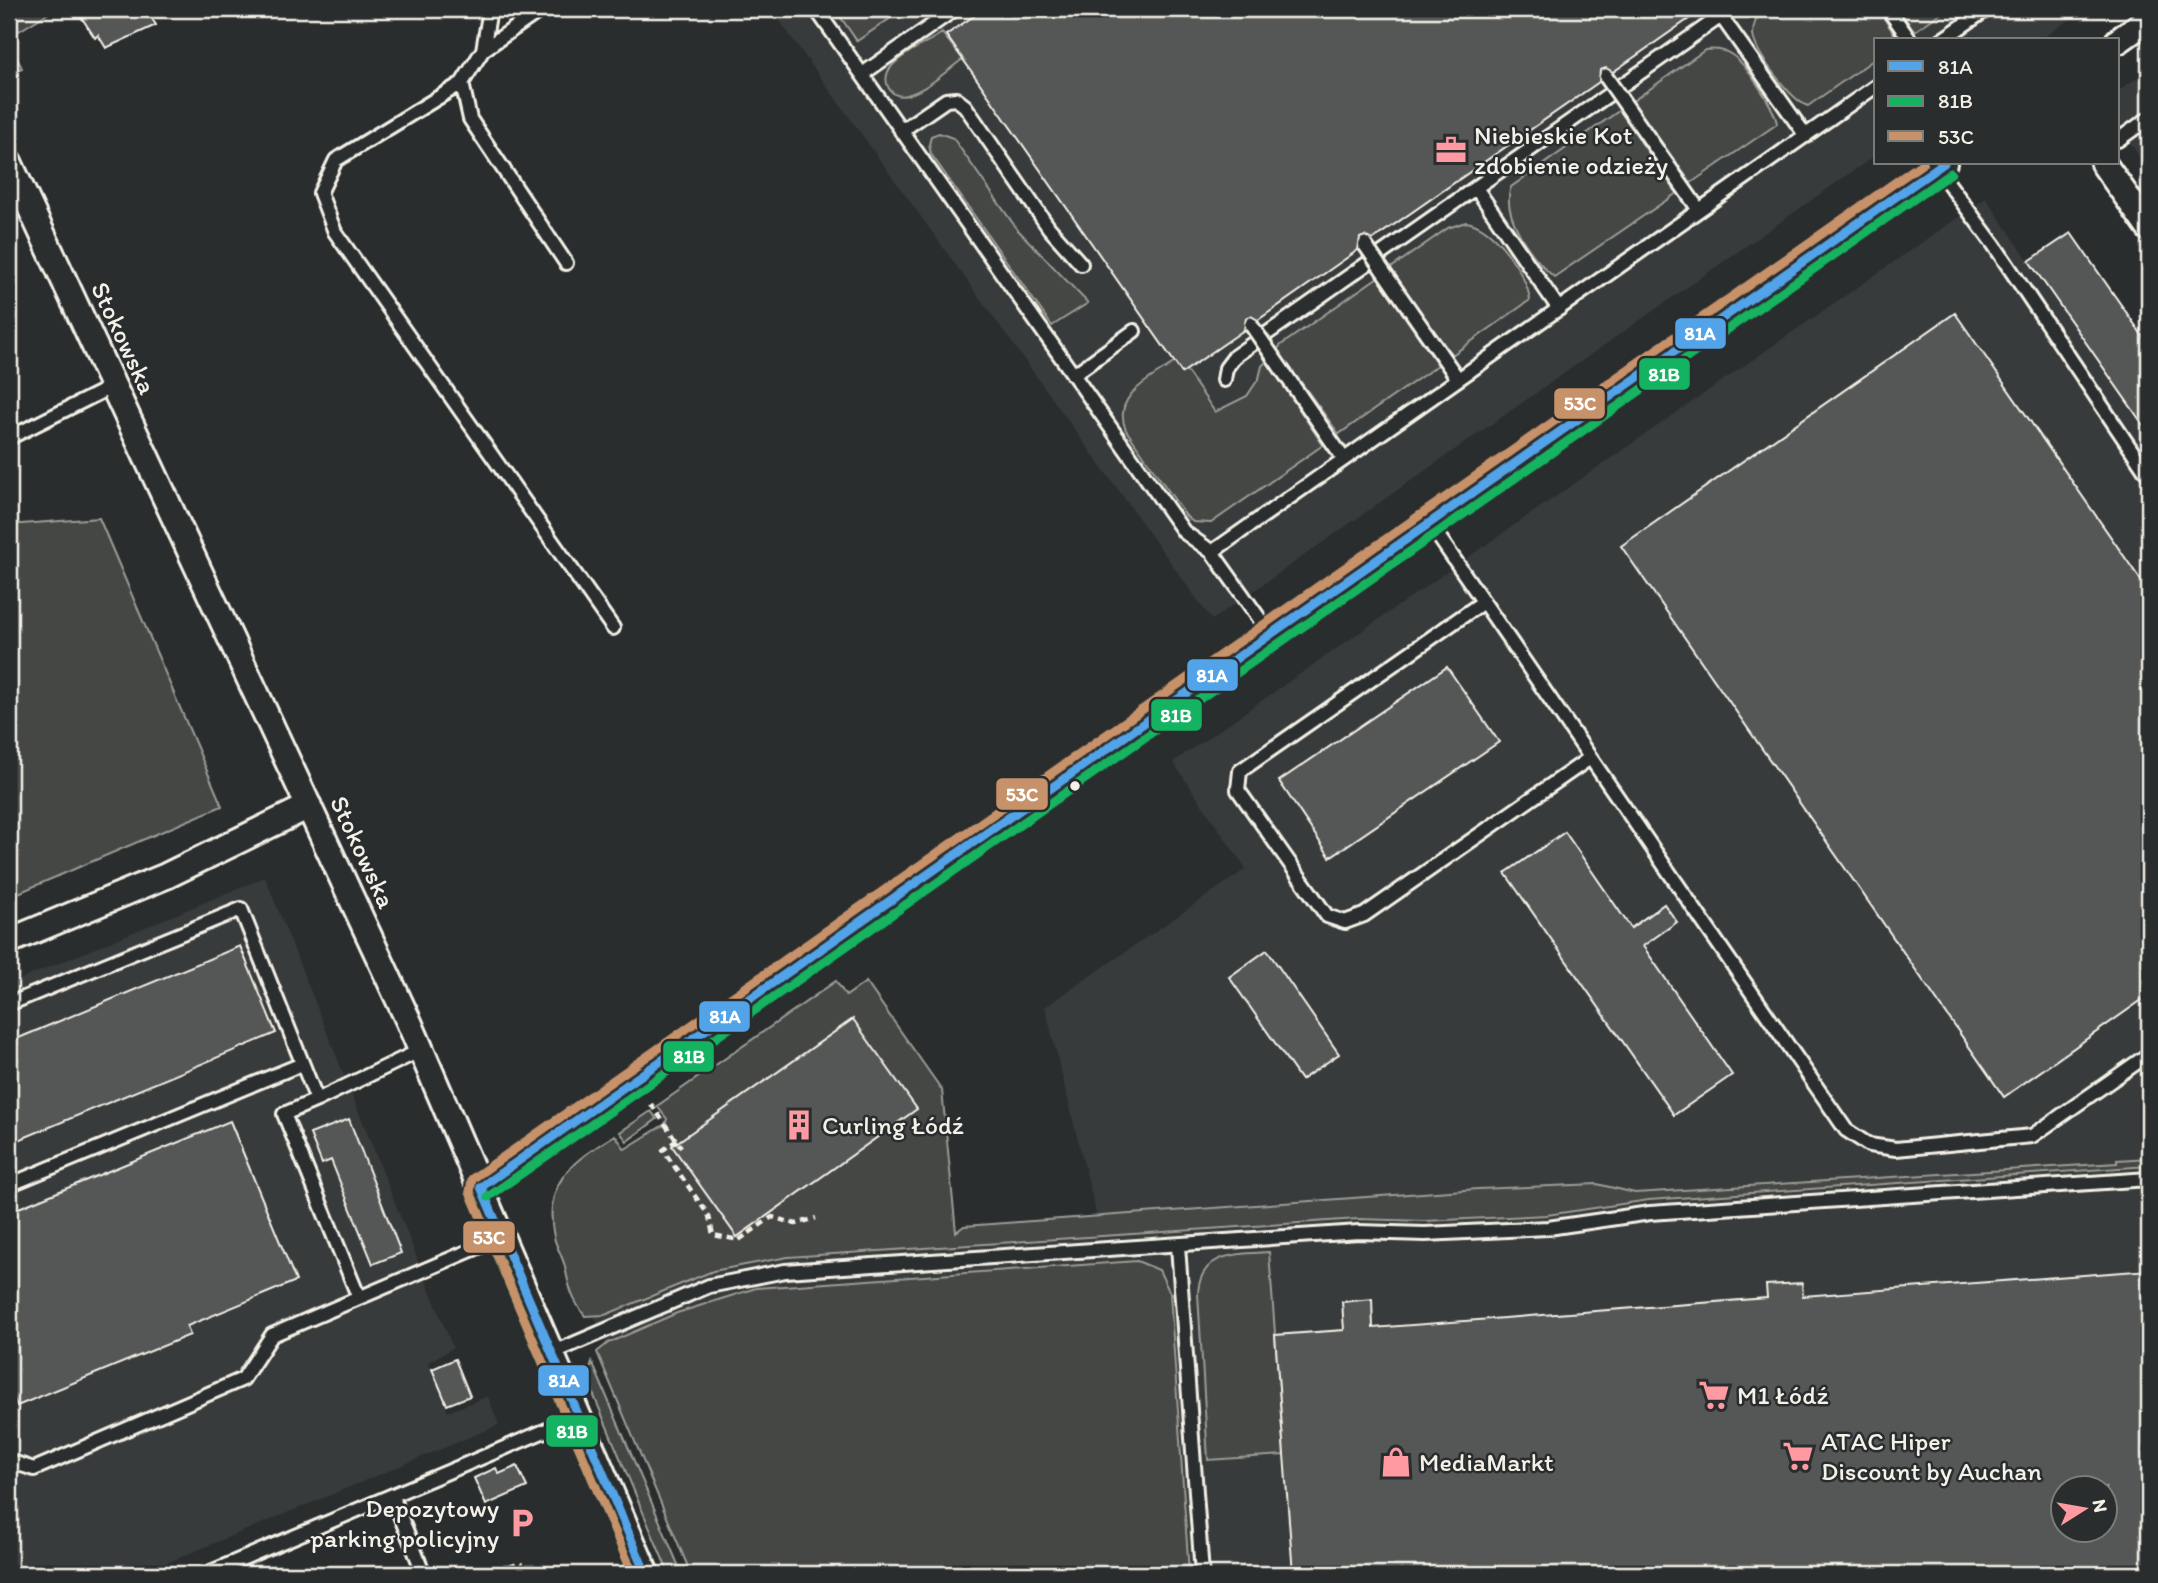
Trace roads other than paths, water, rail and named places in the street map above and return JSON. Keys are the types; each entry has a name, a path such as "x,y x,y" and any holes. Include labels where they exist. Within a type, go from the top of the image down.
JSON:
{"street":[{"path":"2120,40 2149,19"},
{"name":"Stokowska","path":"9,162 421,1050 646,1574"},
{"path":"2104,164 2149,228"},
{"path":"481,1187 1941,165"},
{"path":"9,940 166,876 309,806"}],"lane":[{"path":"483,50 490,9"},
{"path":"542,9 483,50 462,83 336,160 320,192 335,232 613,628"},
{"path":"816,9 864,73 901,131 1184,532 1212,552 1271,635"},
{"path":"864,73 955,9"},
{"path":"1888,9 1909,38"},
{"path":"1945,38 1987,9"},
{"path":"1224,380 1226,368 1235,356 1726,12 1806,136"},
{"path":"1606,76 1699,210"},
{"path":"462,83 470,119 566,263"},
{"path":"1212,552 1874,87"},
{"path":"901,131 946,100 956,99 965,106 1048,228 1081,264"},
{"path":"2120,139 2149,118"},
{"path":"1941,165 2149,476"},
{"path":"1476,188 1559,309"},
{"path":"1365,245 1458,379"},
{"path":"1251,325 1345,459"},
{"path":"1073,375 1135,331"},
{"path":"9,438 113,386"},
{"path":"1430,524 1846,1130 1869,1146 1896,1149 2032,1136 2149,1054"},
{"path":"1483,602 1240,771 1238,790 1327,916 1345,922 1364,915 1590,758"},
{"path":"9,1004 241,909 317,1100"},
{"path":"359,1298 284,1114 421,1050"},
{"path":"9,1185 302,1063"},
{"path":"552,1353 679,1297 762,1274 1359,1232 1425,1234 1548,1228 1650,1213 2149,1179"},
{"path":"9,1461 34,1469 243,1379 272,1335 502,1237"},
{"path":"1178,1246 1202,1574"},
{"path":"206,1574 580,1416"},
{"path":"392,1496 424,1574"}],"place":[{"name":"Niebieskie Kot zdobienie odzieży","path":"1451,150"},
{"name":"Curling Łódź","path":"799,1125"},
{"name":"M1 Łódź","path":"1714,1395"},
{"name":"ATAC Hiper Discount by Auchan","path":"1798,1456"},
{"name":"MediaMarkt","path":"1396,1462"},
{"name":"Depozytowy parking policyjny","path":"522,1523"}]}
